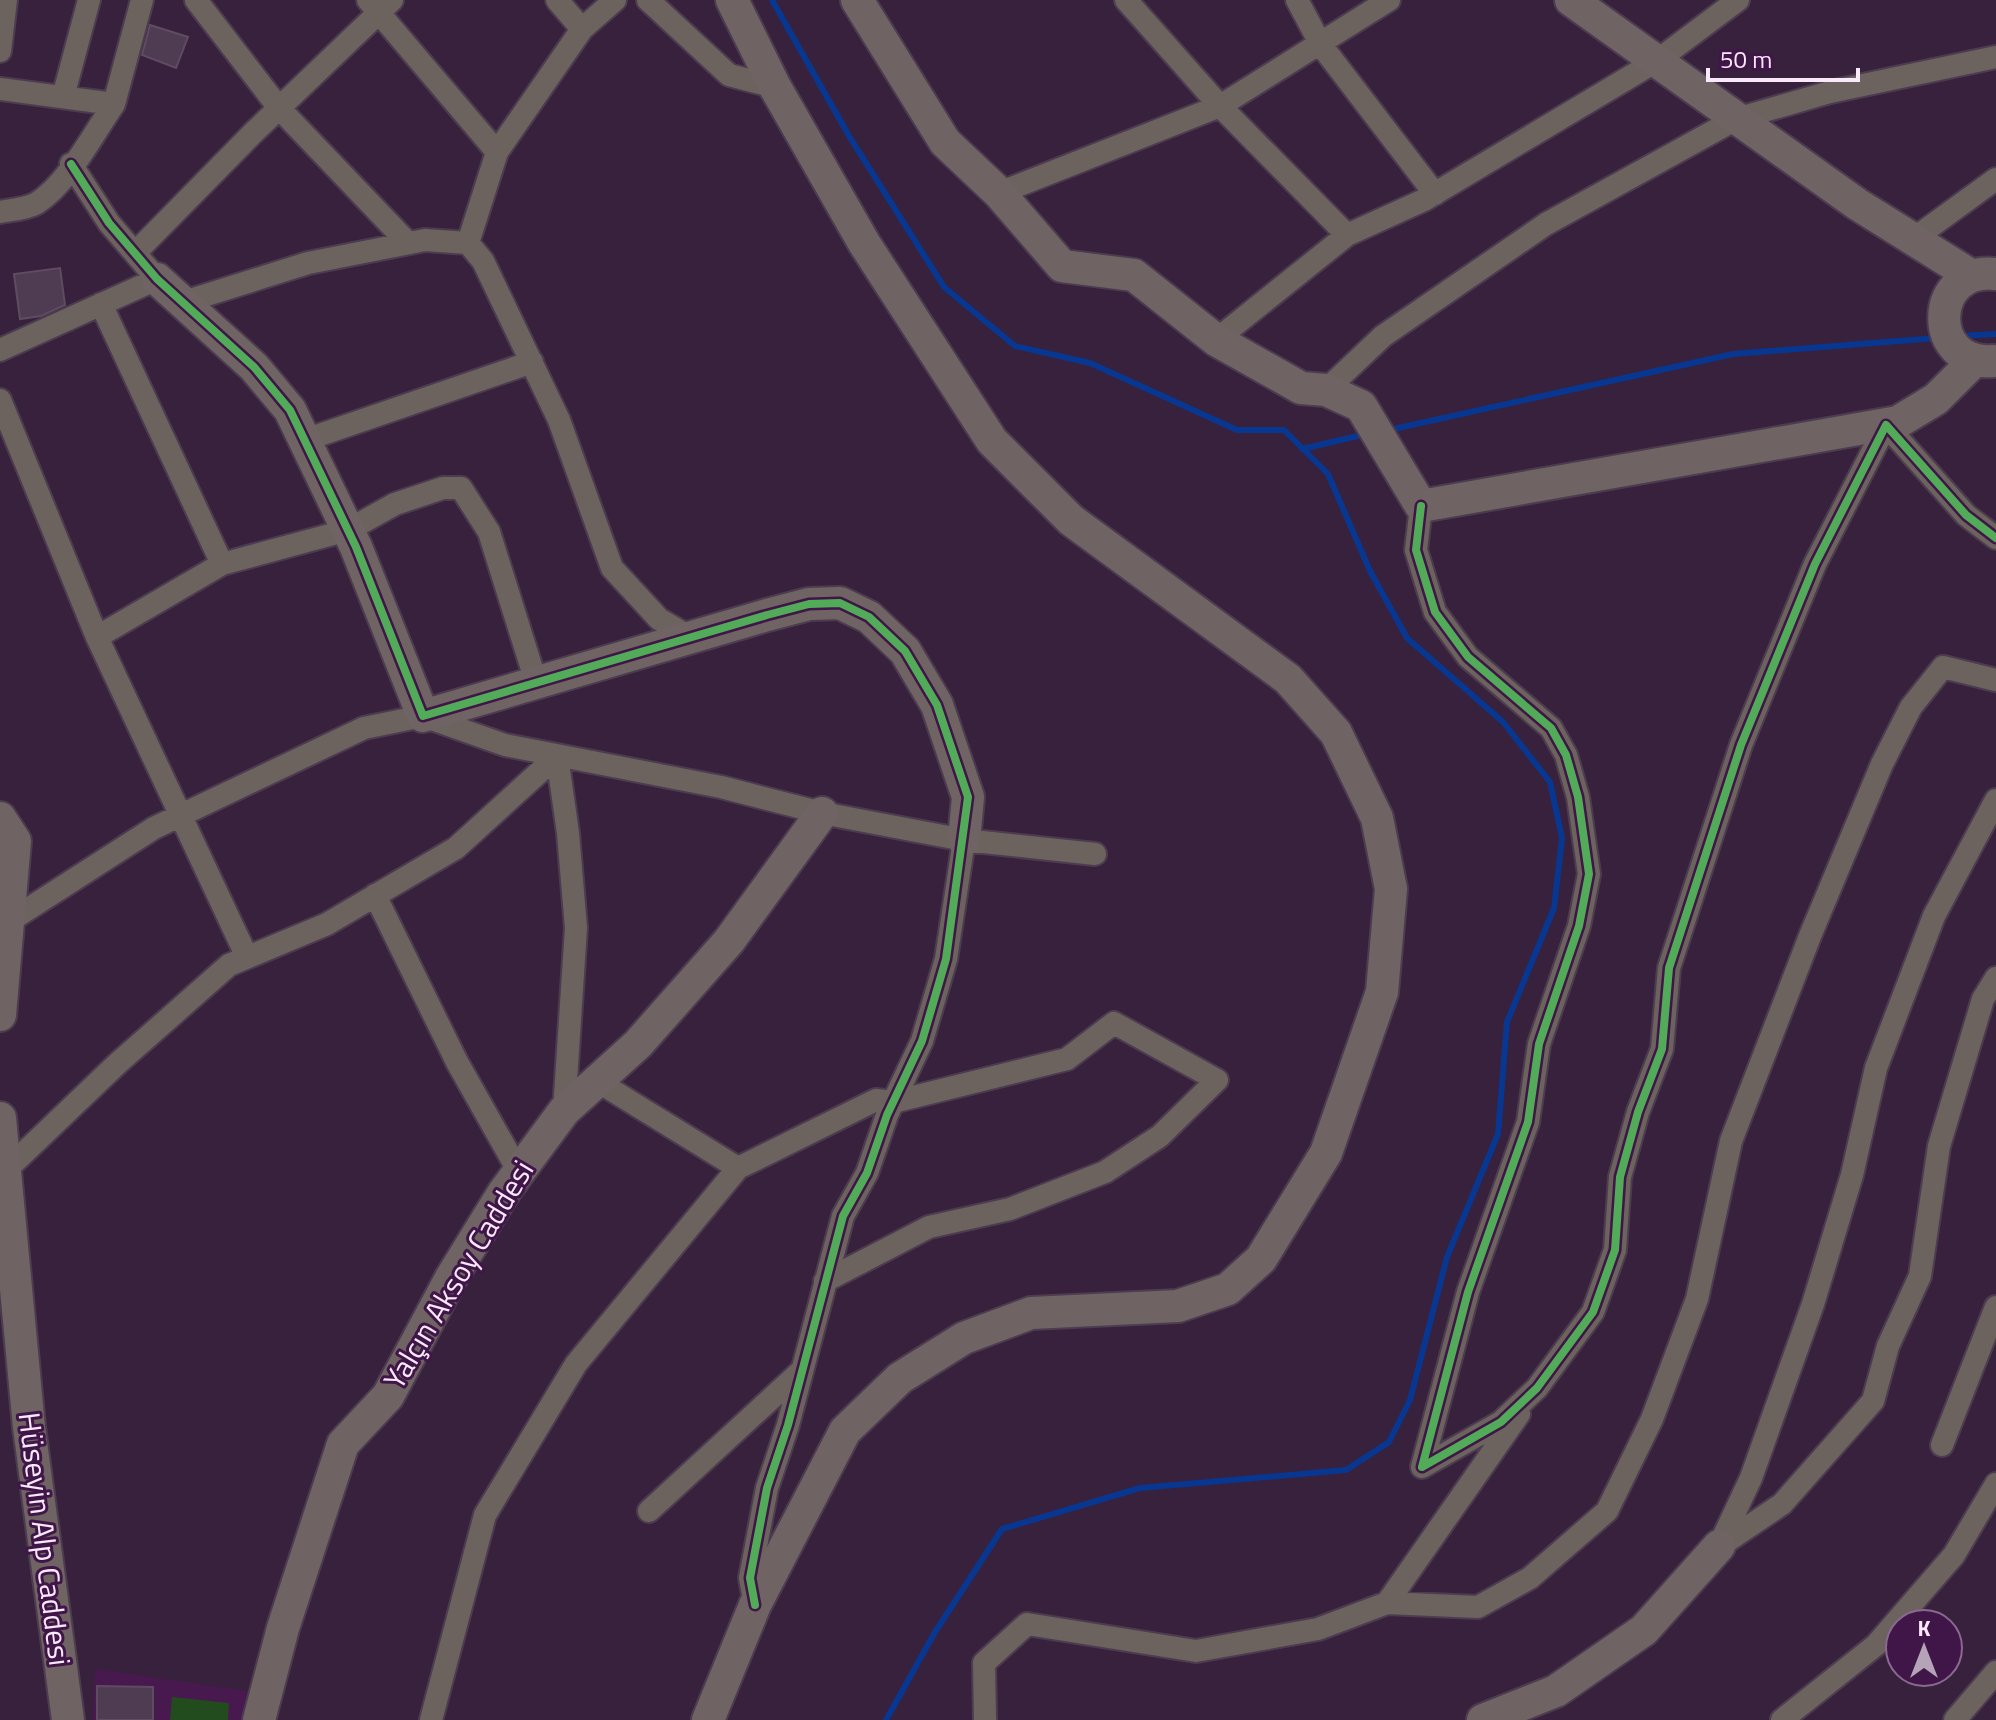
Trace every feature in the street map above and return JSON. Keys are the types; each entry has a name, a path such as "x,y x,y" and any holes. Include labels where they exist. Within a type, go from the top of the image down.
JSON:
{"street":[{"path":"0,51 6,0"},
{"path":"63,97 89,0"},
{"path":"0,212 35,205 66,177 71,164 114,104 142,0"},
{"path":"196,0 279,108 408,243"},
{"path":"557,0 582,29"},
{"path":"468,243 497,152 582,29 615,0"},
{"path":"648,0 729,75 775,87"},
{"path":"708,1720 755,1605 845,1431 900,1378 964,1338 1031,1313 1178,1306 1228,1289 1261,1259 1326,1153 1382,992 1391,889 1377,818 1336,733 1288,679 1071,520 992,441 864,243 775,87 732,0"},
{"path":"1126,0 1220,106 1347,235"},
{"path":"1297,0 1321,45 1435,194"},
{"path":"999,193 1220,106 1389,0"},
{"path":"1571,0 1912,240 1984,275"},
{"path":"1216,340 1347,235 1435,194 1658,60 1738,0"},
{"path":"866,2 945,142 999,193 1062,266 1134,275 1216,340 1301,388 1326,390 1361,406 1421,506 1416,550 1435,612 1468,657 1551,728 1566,755 1578,797 1589,874 1579,926 1539,1044 1528,1122 1468,1292 1422,1467 1501,1422 1537,1388"},
{"path":"135,253 379,4 497,152"},
{"path":"1326,390 1383,336 1546,224 1736,119 1830,92 1996,57"},
{"path":"0,89 114,104"},
{"path":"71,164 109,223 157,279 254,367 290,410 348,530 423,716 505,745 721,787 822,813 964,840 1095,854"},
{"path":"1912,240 1996,179"},
{"path":"184,302 308,263 425,240 468,243 483,261 559,420 612,568 659,619 691,638"},
{"path":"1421,506 1898,422 1936,399 1985,361 1952,345 1943,319 1951,293 1984,275"},
{"path":"0,350 157,279"},
{"path":"101,304 222,564"},
{"path":"305,440 532,362"},
{"path":"0,400 97,637 247,957"},
{"path":"1886,425 1966,515 1996,538"},
{"path":"1387,1603 1593,1312 1615,1250 1620,1177 1638,1112 1662,1049 1669,968 1747,730 1815,564 1886,425"},
{"path":"97,637 222,564 348,530 395,504 443,488 461,488 489,532 537,685"},
{"path":"8,922 154,828 364,728 423,716 537,685 809,604 840,603 869,617 905,651 937,705 968,797 964,840 946,959 922,1041 893,1102 867,1173 843,1216 800,1372 755,1541 750,1578 755,1605"},
{"path":"985,1720 984,1663 1027,1624 1196,1651 1318,1629 1387,1603 1478,1607 1530,1578 1607,1511 1652,1419 1697,1299 1731,1141 1810,936 1882,764 1911,707 1943,667 1996,679"},
{"path":"4,1172 117,1064 229,965 327,924 456,848 557,756"},
{"path":"557,756 568,833 576,928 564,1111"},
{"path":"1719,1546 1751,1478 1813,1304 1852,1175 1876,1068 1934,916 1996,800"},
{"name":"Yalçın Aksoy Caddesi","path":"259,1720 283,1628 343,1444 388,1396 451,1278 519,1172 564,1111 638,1044 729,941 822,813"},
{"path":"0,818 15,841 0,1015"},
{"path":"375,895 457,1062 519,1172"},
{"path":"1483,1720 1556,1691 1644,1630 1719,1546 1782,1504 1873,1401 1888,1346 1920,1276 1939,1146 1983,999 1996,978"},
{"path":"431,1720 485,1515 576,1364 738,1168 876,1100 893,1102 1067,1059 1114,1023 1217,1080 1160,1136 1105,1172 1010,1209 929,1227 825,1281"},
{"path":"597,1081 738,1168"},
{"name":"Hüseyin Alp Caddesi","path":"0,1118 29,1427 68,1720"},
{"path":"1942,1445 1996,1307"},
{"path":"649,1511 800,1372"},
{"path":"1782,1720 1876,1645 1954,1555 1996,1484"},
{"path":"1955,1720 1996,1672"}],"shaded area":[{"path":"95,1669 248,1691 241,1720 93,1720"}],"green space":[{"path":"172,1697 229,1703 228,1720 170,1720"}],"building":[{"path":"150,25 188,37 176,68 142,55"},
{"path":"60,268 65,305 41,316 20,319 14,274"},
{"path":"97,1686 153,1687 153,1720 97,1720"}],"waterway":[{"path":"772,0 849,136 944,287 1015,346 1090,363 1237,430 1284,430 1328,474 1370,571 1407,638 1503,722 1550,782 1562,838 1554,908 1507,1022 1498,1134 1447,1257 1410,1400 1389,1442 1346,1470 1140,1488 1002,1529 935,1632 886,1720"},
{"path":"1960,336 1996,334"},
{"path":"1389,430 1733,354 1937,338"},
{"path":"1302,449 1366,434"}],"cycle path":[{"path":"71,164 109,223 157,279 254,367 290,410 356,547 423,716 767,615 809,604 840,603 869,617 905,651 937,705 968,797 946,959 922,1041 887,1115 867,1173 843,1216 788,1425 767,1488 750,1578 755,1605"},
{"path":"1421,506 1416,550 1435,612 1468,657 1551,728 1566,755 1578,797 1589,874 1579,926 1539,1044 1528,1122 1468,1292 1422,1467 1501,1422 1537,1388 1593,1312 1615,1250 1620,1177 1638,1112 1662,1049 1669,968 1741,745 1815,564 1886,425 1966,515 1996,538"}]}
